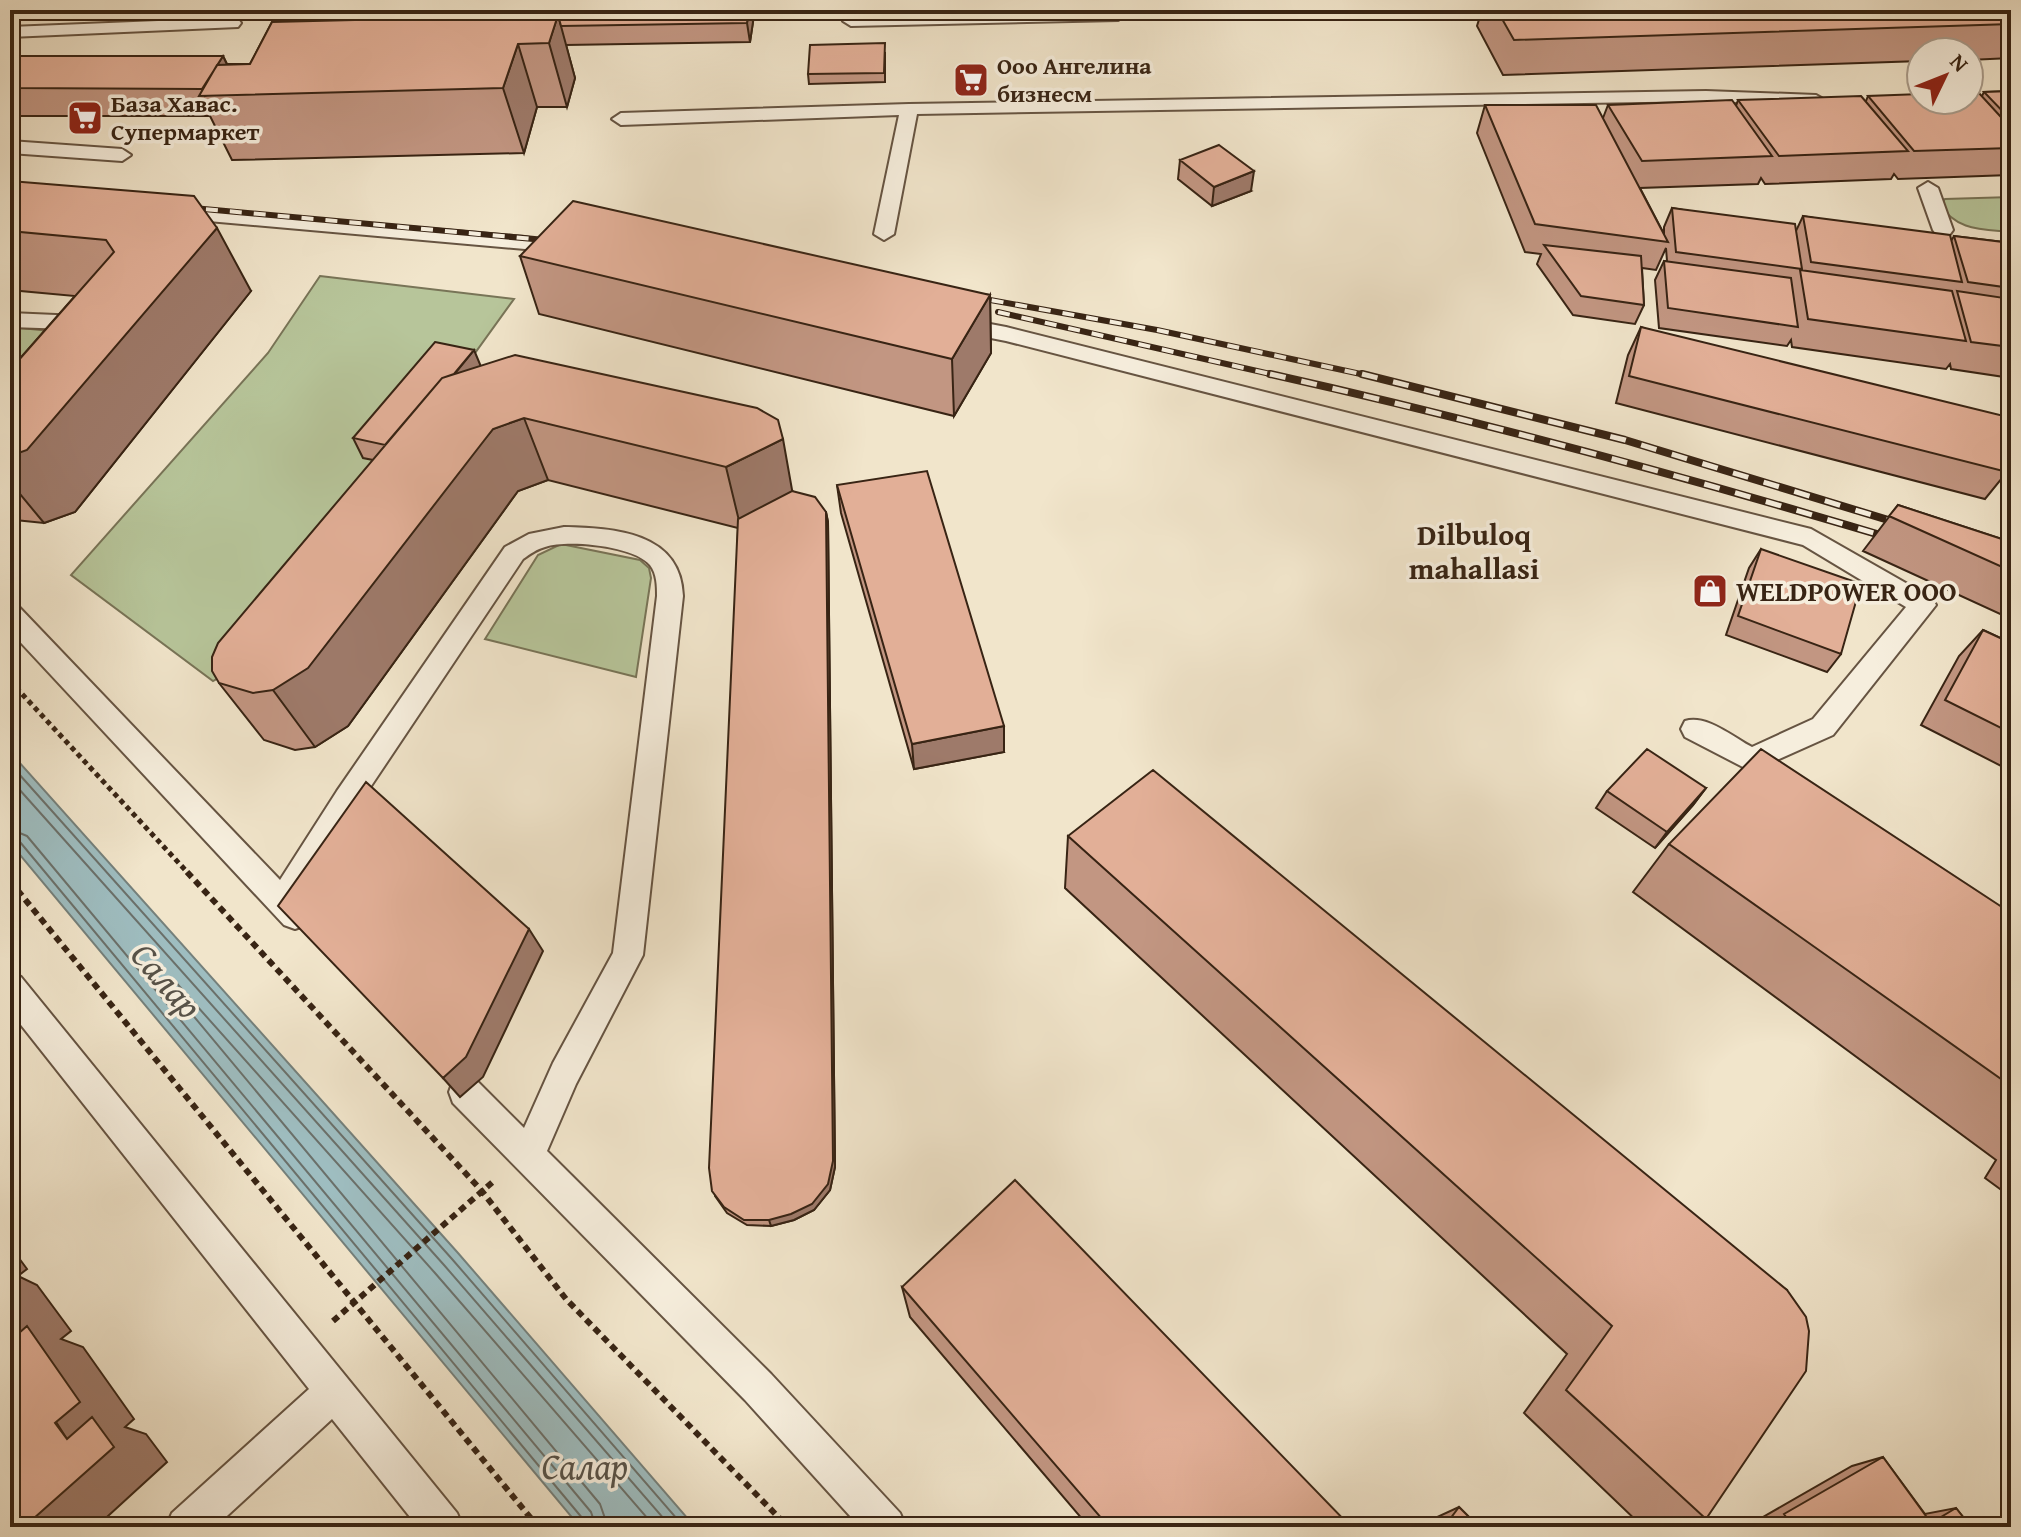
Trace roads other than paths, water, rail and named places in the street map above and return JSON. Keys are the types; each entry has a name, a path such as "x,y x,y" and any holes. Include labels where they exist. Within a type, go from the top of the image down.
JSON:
{"lane":[{"path":"851,21 1118,15 1128,10"},
{"path":"1204,10 1214,10"},
{"path":"10,32 232,23"},
{"path":"621,119 909,109 1706,96 1842,101"},
{"path":"884,234 909,109"},
{"path":"10,147 122,155"},
{"path":"1928,188 1943,230"},
{"path":"148,212 525,243 587,255"},
{"path":"10,320 79,323 81,344 71,355"},
{"path":"928,320 1021,338 1811,538 1923,605 1823,727 1752,759"},
{"path":"10,614 292,913 347,799 514,553 539,538 565,535 633,545 655,554 666,568 670,596 628,955 564,1074 528,1156"},
{"path":"1695,729 1793,784"},
{"path":"10,987 443,1527"},
{"path":"465,1092 758,1387 886,1527"},
{"path":"186,1527 335,1391"}],"water":[{"name":"Салар","path":"10,752 458,1253 695,1527 580,1527 10,843"}],"railway":[{"path":"182,207 556,241"},
{"path":"968,296 1157,330 1370,376"},
{"path":"998,312 1279,376"},
{"path":"1270,374 1585,451 1897,540"},
{"path":"1362,374 1370,376"},
{"path":"1370,376 1625,440 1908,526"}],"place":[{"name":"Ооо Ангелина бизнесм","path":"971,80"},
{"name":"База Хавас. Супермаркет","path":"85,118"},
{"name":"WELDPOWER ООО","path":"1710,591"}],"district":[{"name":"Dilbuloq mahallasi","path":"1474,552"}]}
